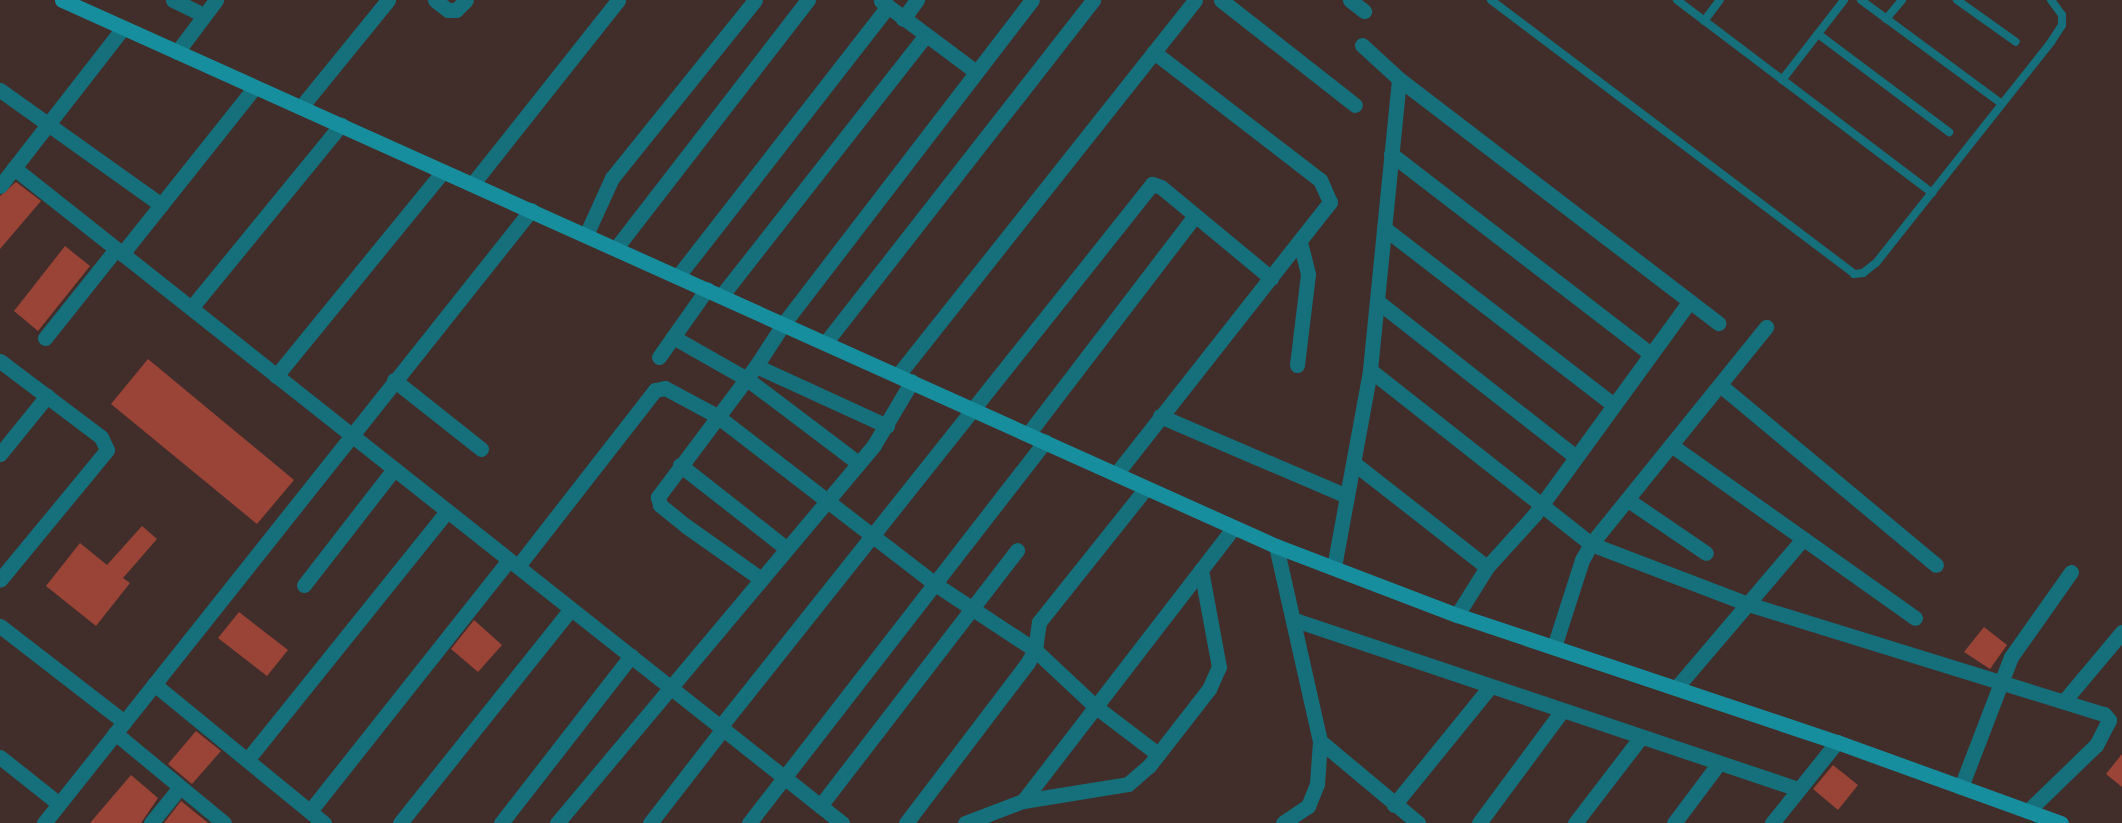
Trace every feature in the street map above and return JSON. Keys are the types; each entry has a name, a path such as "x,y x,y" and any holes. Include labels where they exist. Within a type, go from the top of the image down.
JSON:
{"street":[{"path":"62,0 443,171 474,182 586,235 1276,546 1457,615 1837,742 2061,823"},
{"path":"173,0 204,15"},
{"path":"177,52 216,0"},
{"path":"435,0 448,10 456,10 466,0"},
{"path":"474,182 618,0"},
{"path":"586,235 612,178 755,0"},
{"path":"616,248 808,0"},
{"path":"903,19 917,0"},
{"path":"761,579 660,505 661,489 747,379 784,323 975,71 1032,0"},
{"path":"826,342 1093,0"},
{"path":"557,823 674,688 786,548 858,463 886,426 905,378 1195,0"},
{"path":"1221,0 1355,105"},
{"path":"1350,0 1364,10"},
{"path":"300,107 381,2"},
{"path":"678,276 884,3 975,71"},
{"path":"0,186 123,28"},
{"path":"659,357 673,337 714,292 926,35"},
{"path":"1362,45 1399,78 1718,323"},
{"path":"1116,474 1270,278 1325,212 1330,201 1328,189 1154,52"},
{"path":"1334,567 1371,370 1399,78"},
{"path":"45,338 119,251 161,206 255,87"},
{"path":"0,90 161,206"},
{"path":"191,308 341,125"},
{"path":"1391,154 1651,354"},
{"path":"14,168 842,823"},
{"path":"276,376 443,171"},
{"path":"650,823 871,534 1144,190 1152,184 1161,187 1194,217 1270,278"},
{"path":"44,823 531,210"},
{"path":"1028,434 1194,217"},
{"path":"1384,228 1614,405"},
{"path":"1297,365 1308,274 1300,241"},
{"path":"1377,302 1576,458"},
{"path":"1457,615 1487,567 1540,505 1576,458 1689,302"},
{"path":"1554,647 1582,560 1591,544 1766,327"},
{"path":"673,337 747,379 858,463"},
{"path":"0,361 101,437 107,450 0,580"},
{"path":"756,366 886,426"},
{"path":"1371,370 1591,544 1748,604 2104,714 2109,720 2106,731 2028,811"},
{"path":"394,380 482,449"},
{"path":"1720,385 1936,565"},
{"path":"310,811 655,390 665,388 717,416 935,584 974,607 1035,650 1096,707 1158,754"},
{"path":"0,454 47,396"},
{"path":"1160,416 1347,496"},
{"path":"749,823 1045,441"},
{"path":"1671,445 1915,618"},
{"path":"1355,464 1487,567"},
{"path":"680,465 786,548"},
{"path":"304,585 394,469"},
{"path":"906,823 1035,650 1039,622 1146,488"},
{"path":"1628,500 1706,553"},
{"path":"247,760 447,511"},
{"path":"1023,801 1233,528"},
{"path":"1676,688 1803,539"},
{"path":"1276,546 1295,620 1320,741 1317,784 1308,806 1289,822"},
{"path":"820,806 1017,550"},
{"path":"965,823 1023,801 1128,784 1140,776 1209,688 1219,667 1201,570"},
{"path":"1961,787 1999,682 2011,657 2071,572"},
{"path":"400,823 571,609"},
{"path":"1295,620 1798,789"},
{"path":"0,626 119,727 180,787 224,823"},
{"path":"2064,701 2122,632"},
{"path":"501,823 631,656"},
{"path":"154,684 324,823"},
{"path":"1394,805 1490,687"},
{"path":"1479,823 1562,711"},
{"path":"1575,823 1641,737"},
{"path":"1320,741 1418,823"},
{"path":"1772,823 1837,742"},
{"path":"0,757 59,804"},
{"path":"1674,823 1719,763"},
{"path":"151,823 180,787"}],"lane":[{"path":"1491,0 1854,274 1863,273 1876,263 2062,25 2062,15 2050,0"},
{"path":"1677,0 1932,193"},
{"path":"1704,21 1720,0"},
{"path":"1782,80 1844,0"},
{"path":"1861,0 2002,104"},
{"path":"1887,19 1902,0"},
{"path":"1958,0 2016,42"},
{"path":"1818,34 1949,132"}],"building":[{"path":"16,182 41,201 0,249 0,196"},
{"path":"65,246 90,266 38,331 14,311"},
{"path":"148,359 294,480 257,524 111,404"},
{"path":"142,526 157,539 123,578 130,583 96,626 46,586 80,543 107,565"},
{"path":"239,612 288,650 267,676 218,638"},
{"path":"474,620 502,645 478,672 451,649"},
{"path":"1984,627 2007,645 1990,669 1964,652"},
{"path":"196,731 221,751 192,784 168,764"},
{"path":"2122,754 2122,787 2106,774"},
{"path":"1833,765 1858,785 1838,810 1813,789"},
{"path":"131,775 158,798 141,823 90,823"},
{"path":"181,801 207,822 209,823 164,823"}]}
